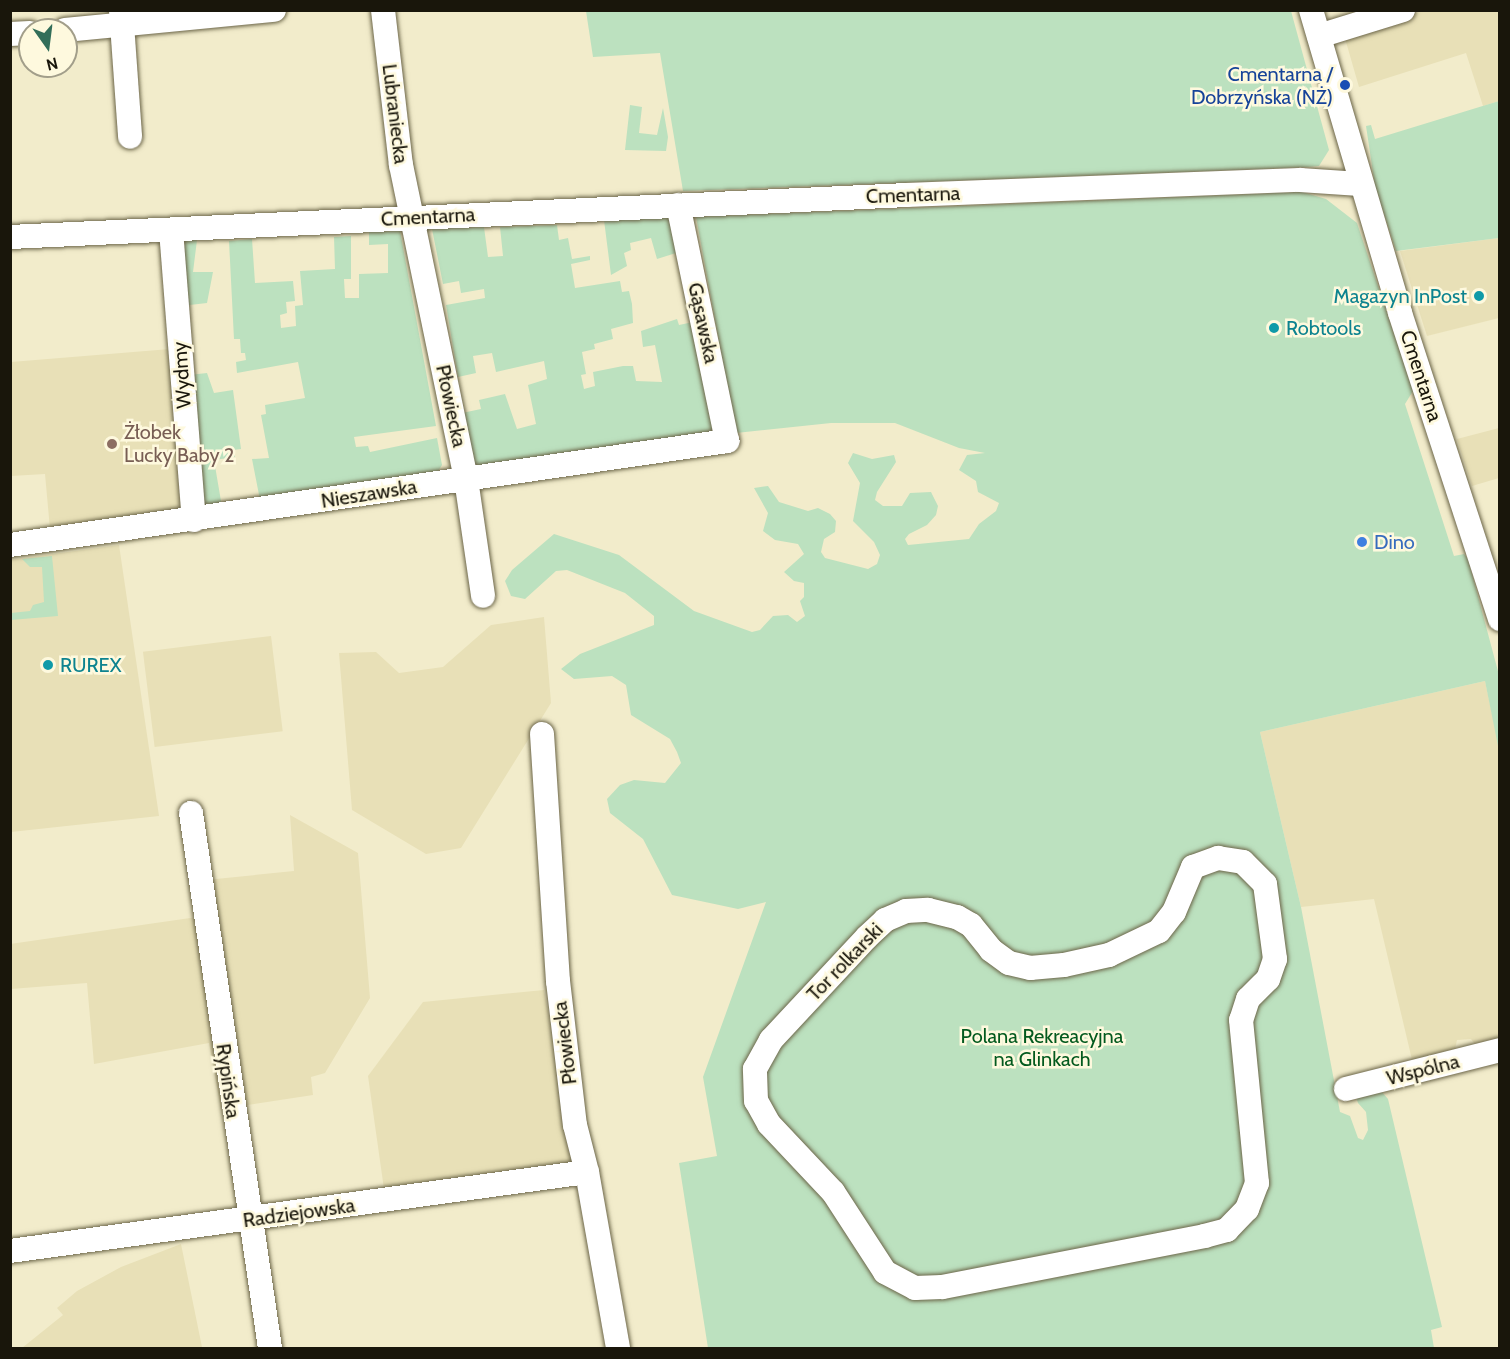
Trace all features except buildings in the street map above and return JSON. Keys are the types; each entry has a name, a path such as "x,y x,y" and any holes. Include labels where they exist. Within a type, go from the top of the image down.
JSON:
{"street":[{"path":"78,27 121,18 274,10"},
{"name":"Lubraniecka","path":"383,10 401,165 411,217"},
{"path":"1311,10 1360,184"},
{"path":"1319,36 1402,10"},
{"path":"121,18 130,137"},
{"name":"Cmentarna","path":"10,237 678,205 1300,180 1360,184 1500,619"},
{"name":"Gąsawska","path":"678,205 727,441"},
{"name":"Płowiecka","path":"411,217 466,479 483,596"},
{"name":"Wydmy","path":"171,230 194,520"},
{"name":"Nieszawska","path":"10,545 727,441"},
{"name":"Płowiecka","path":"542,734 558,981 574,1125 587,1172 618,1348"},
{"name":"Rypińska","path":"190,813 248,1221 270,1348"},
{"name":"Tor rolkarski","path":"1218,858 1243,862 1265,884 1275,959 1268,979 1248,999 1241,1020 1257,1184 1247,1209 1227,1230 1111,1257 942,1287 915,1288 902,1284 885,1272 833,1192 769,1124 756,1101 755,1069 759,1056 860,944 885,920 906,911 927,910 957,917 970,925 991,950 1009,963 1030,968 1064,965 1109,955 1159,931 1174,912 1193,867 1218,858"},
{"name":"Wspólna","path":"1346,1089 1500,1050"},
{"name":"Radziejowska","path":"10,1251 248,1221 587,1172"}],"shaded area":[{"path":"1423,11 1499,11 1499,101 1483,106 1466,53 1359,87 1344,35"},
{"path":"1499,238 1499,318 1427,336 1400,251"},
{"path":"170,349 182,510 50,529 45,474 11,476 11,362"},
{"path":"1499,428 1499,478 1472,486 1457,439"},
{"name":"RUREX","path":"119,545 159,816 11,832 10,560"},
{"path":"544,617 551,703 461,848 426,854 352,810 339,653 376,652 399,673 443,667 491,625"},
{"path":"271,636 283,731 155,747 143,652"},
{"path":"1485,681 1500,751 1499,1042 1478,1048 1471,1039 1457,1040 1454,1053 1413,1064 1374,899 1301,907 1260,732"},
{"path":"290,815 358,853 370,998 325,1073 311,1077 313,1095 221,1109 209,1043 94,1064 87,983 11,989 10,944 211,915 206,880 294,871"},
{"path":"544,990 577,1164 384,1189 368,1076 423,1002"},
{"path":"181,1244 202,1347 22,1348 63,1315 57,1308 77,1291 121,1267"}],"green space":[{"path":"586,11 1291,11 1329,150 1319,166 1308,167 683,191 660,53 593,57"},
{"path":"1499,101 1499,238 1396,251 1375,186 1366,126 1371,125 1375,139"},
{"path":"630,105 642,107 639,133 657,135 663,108 668,137 666,151 625,150"},
{"name":"Polana Rekreacyjna na Glinkach","path":"1302,192 1326,199 1357,223 1413,391 1405,404 1454,556 1464,554 1468,559 1499,675 1499,751 1485,681 1260,732 1301,907 1340,1112 1350,1116 1358,1138 1363,1140 1368,1130 1366,1112 1358,1103 1353,1088 1381,1091 1388,1099 1442,1327 1431,1330 1434,1348 708,1348 679,1163 717,1156 703,1077 766,902 738,909 672,895 643,839 610,813 607,799 620,785 634,780 665,783 681,763 670,739 631,715 626,685 612,676 574,679 561,669 580,654 654,625 654,616 625,593 567,570 556,571 525,599 511,596 505,581 512,570 554,534 619,555 694,611 752,632 760,630 773,616 788,615 797,622 805,616 800,601 804,597 804,583 794,581 784,572 804,554 798,544 775,540 763,531 768,513 754,488 768,486 779,502 808,511 818,508 830,514 836,521 835,532 824,539 821,552 825,558 868,569 877,564 880,555 874,542 853,521 860,483 848,463 853,453 872,459 894,455 896,462 877,492 875,500 883,506 902,506 910,493 931,492 938,506 936,515 927,525 909,534 905,539 908,545 969,539 979,524 996,511 999,503 978,492 976,481 959,470 967,455 985,453 959,448 895,423 831,423 736,433 696,217"},
{"path":"669,215 676,253 657,259 651,238 630,243 631,250 624,253 627,266 611,275 604,220"},
{"path":"557,225 559,240 568,238 572,259 590,256 590,260 571,264 575,288 620,281 622,292 629,291 632,304 633,323 611,329 613,339 594,344 595,349 582,352 586,374 581,375 584,389 595,386 593,372 623,366 633,366 636,381 662,382 655,345 643,347 641,331 677,319 679,325 693,322 715,433 471,473 462,413 481,409 479,400 505,394 517,429 536,424 528,385 547,379 544,361 496,372 492,353 473,356 476,373 458,377 446,305 485,298 484,289 461,293 459,281 443,284 432,229 484,227 488,257 503,256 500,227"},
{"path":"400,231 436,426 354,437 356,447 368,446 370,452 437,438 442,465 435,476 260,500 252,459 269,458 261,415 266,414 265,405 305,398 298,362 237,373 236,362 246,360 245,353 241,353 240,339 234,339 229,241 252,239 255,283 293,281 295,301 286,302 287,313 280,315 281,328 296,326 295,306 303,305 300,271 335,269 334,237 351,236 351,279 344,279 345,298 359,298 359,274 388,273 388,244 369,245 369,232"},
{"path":"185,240 197,240 193,272 213,272 207,303 181,306"},
{"path":"207,373 214,393 233,390 241,449 233,450 235,457 214,460 222,507 199,510 189,375"},
{"path":"52,556 58,616 11,620 11,613 30,611 33,605 44,602 42,567 30,567 22,559"}],"place":[{"name":"Cmentarna / Dobrzyńska (NŻ)","path":"1345,85"},
{"name":"Magazyn InPost","path":"1479,296"},
{"name":"Robtools","path":"1274,328"},
{"name":"Żłobek Lucky Baby 2","path":"112,444"},
{"name":"Dino","path":"1362,542"},
{"name":"RUREX","path":"48,665"}]}
